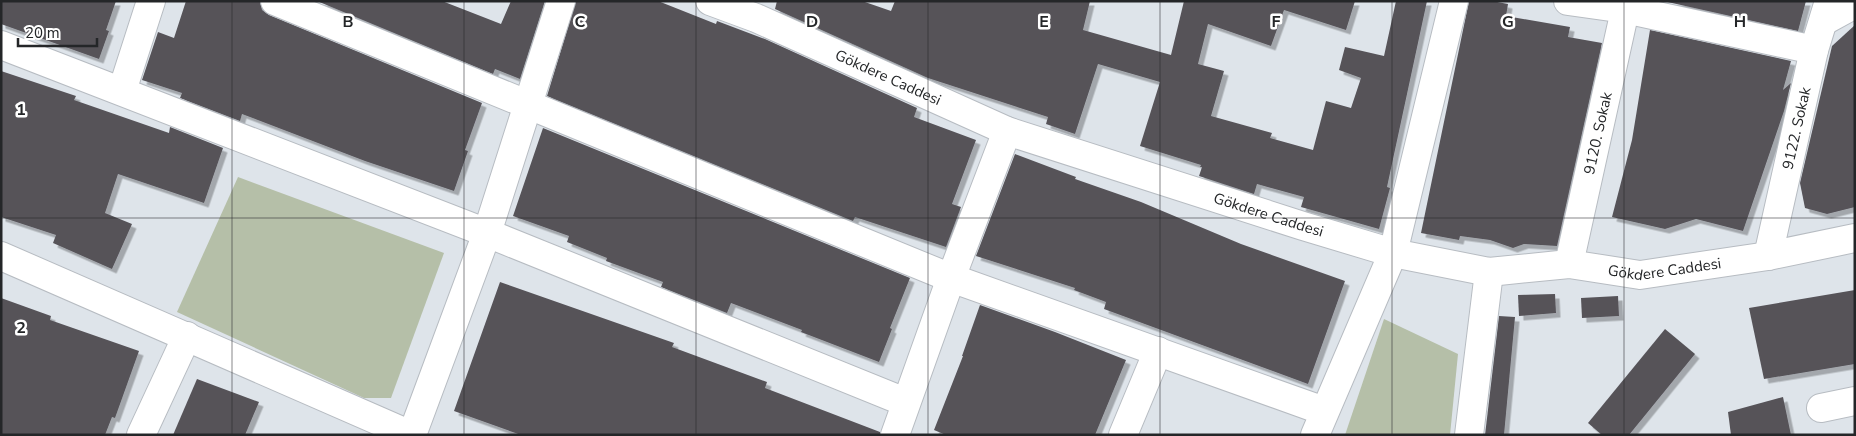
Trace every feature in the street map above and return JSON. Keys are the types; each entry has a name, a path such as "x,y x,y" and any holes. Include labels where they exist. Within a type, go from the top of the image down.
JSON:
{"street":[{"path":"122,91 152,1"},
{"path":"275,1 950,278 1158,351 1320,423 1393,253 1454,1"},
{"path":"1,256 411,435 487,233 561,1"},
{"name":"Gökdere Caddesi","path":"710,1 758,9 1007,131 1393,253 1489,272 1569,264 1640,275 1768,256 1855,238"},
{"path":"1568,1 1626,5 1814,50"},
{"path":"1827,11 1855,4"},
{"name":"9120. Sokak","path":"1569,264 1626,5"},
{"name":"9122. Sokak","path":"1768,256 1814,50 1827,11"},
{"path":"1,45 487,233 906,402"},
{"path":"895,435 950,278 1007,131"},
{"path":"1469,435 1489,272"},
{"path":"142,435 187,336"},
{"path":"1123,435 1158,351"},
{"path":"1821,408 1855,401"}],"green space":[{"path":"238,177 444,253 391,398 364,398 177,312"},
{"path":"1384,319 1458,354 1450,435 1345,435"}],"building":[{"path":"1,1 116,1 106,30 109,31 99,59 1,24"},
{"path":"186,1 260,1 262,10 269,15 482,103 465,150 468,151 454,191 365,161 242,114 240,121 180,98 182,93 142,80 158,32 174,38"},
{"path":"317,1 442,1 501,24 511,1 545,1 520,79 495,69 493,74"},
{"path":"576,1 658,1 716,24 717,21 765,39 917,108 914,117 976,140 952,204 961,207 946,247 855,217 853,221 547,96"},
{"path":"777,1 862,1 891,11 895,1 1090,1 1083,30 1171,55 1184,1 1355,1 1346,30 1284,10 1271,46 1208,24 1198,64 1224,71 1211,116 1272,133 1270,138 1313,150 1326,101 1351,108 1361,78 1339,70 1345,47 1384,56 1396,1 1427,1 1387,187 1390,188 1379,229 1301,207 1304,197 1257,184 1254,194 1199,176 1201,165 1140,146 1160,82 1098,64 1075,134 1046,124 1048,117 928,78 775,9"},
{"path":"1469,1 1492,1 1508,4 1506,16 1570,27 1568,37 1602,43 1557,246 1524,244 1513,248 1490,240 1460,236 1459,240 1421,233"},
{"path":"1663,1 1806,1 1798,31"},
{"path":"1855,25 1855,207 1827,214 1805,208 1800,183 1832,46"},
{"path":"1650,30 1791,61 1783,90 1791,83 1784,111 1743,231 1696,219 1665,229 1612,217 1632,140"},
{"path":"1,71 76,96 74,100 169,133 170,127 223,148 204,203 118,174 105,213 132,224 112,269 53,243 56,235 1,217"},
{"path":"543,128 910,278 879,362 731,303 727,313 661,287 663,282 606,261 607,258 567,242 569,236 513,216"},
{"path":"1015,154 1076,177 1075,179 1141,202 1241,244 1345,281 1308,384 1104,309 1106,302 1074,290 1075,288 976,256"},
{"path":"500,282 674,343 672,347 767,382 765,388 880,432 880,435 521,435 454,411"},
{"path":"1855,290 1855,364 1764,379 1749,308"},
{"path":"1555,294 1556,313 1519,316 1518,295"},
{"path":"1618,296 1619,316 1582,318 1581,298"},
{"path":"1,298 51,316 50,320 139,351 115,418 112,417 105,435 1,435"},
{"path":"980,305 1126,360 1095,435 946,435 934,430 963,356"},
{"path":"1499,316 1515,317 1504,435 1485,435"},
{"path":"1665,329 1695,354 1629,435 1602,435 1588,423"},
{"path":"197,379 259,402 245,435 173,435"},
{"path":"1783,397 1791,435 1731,435 1728,412"}]}
